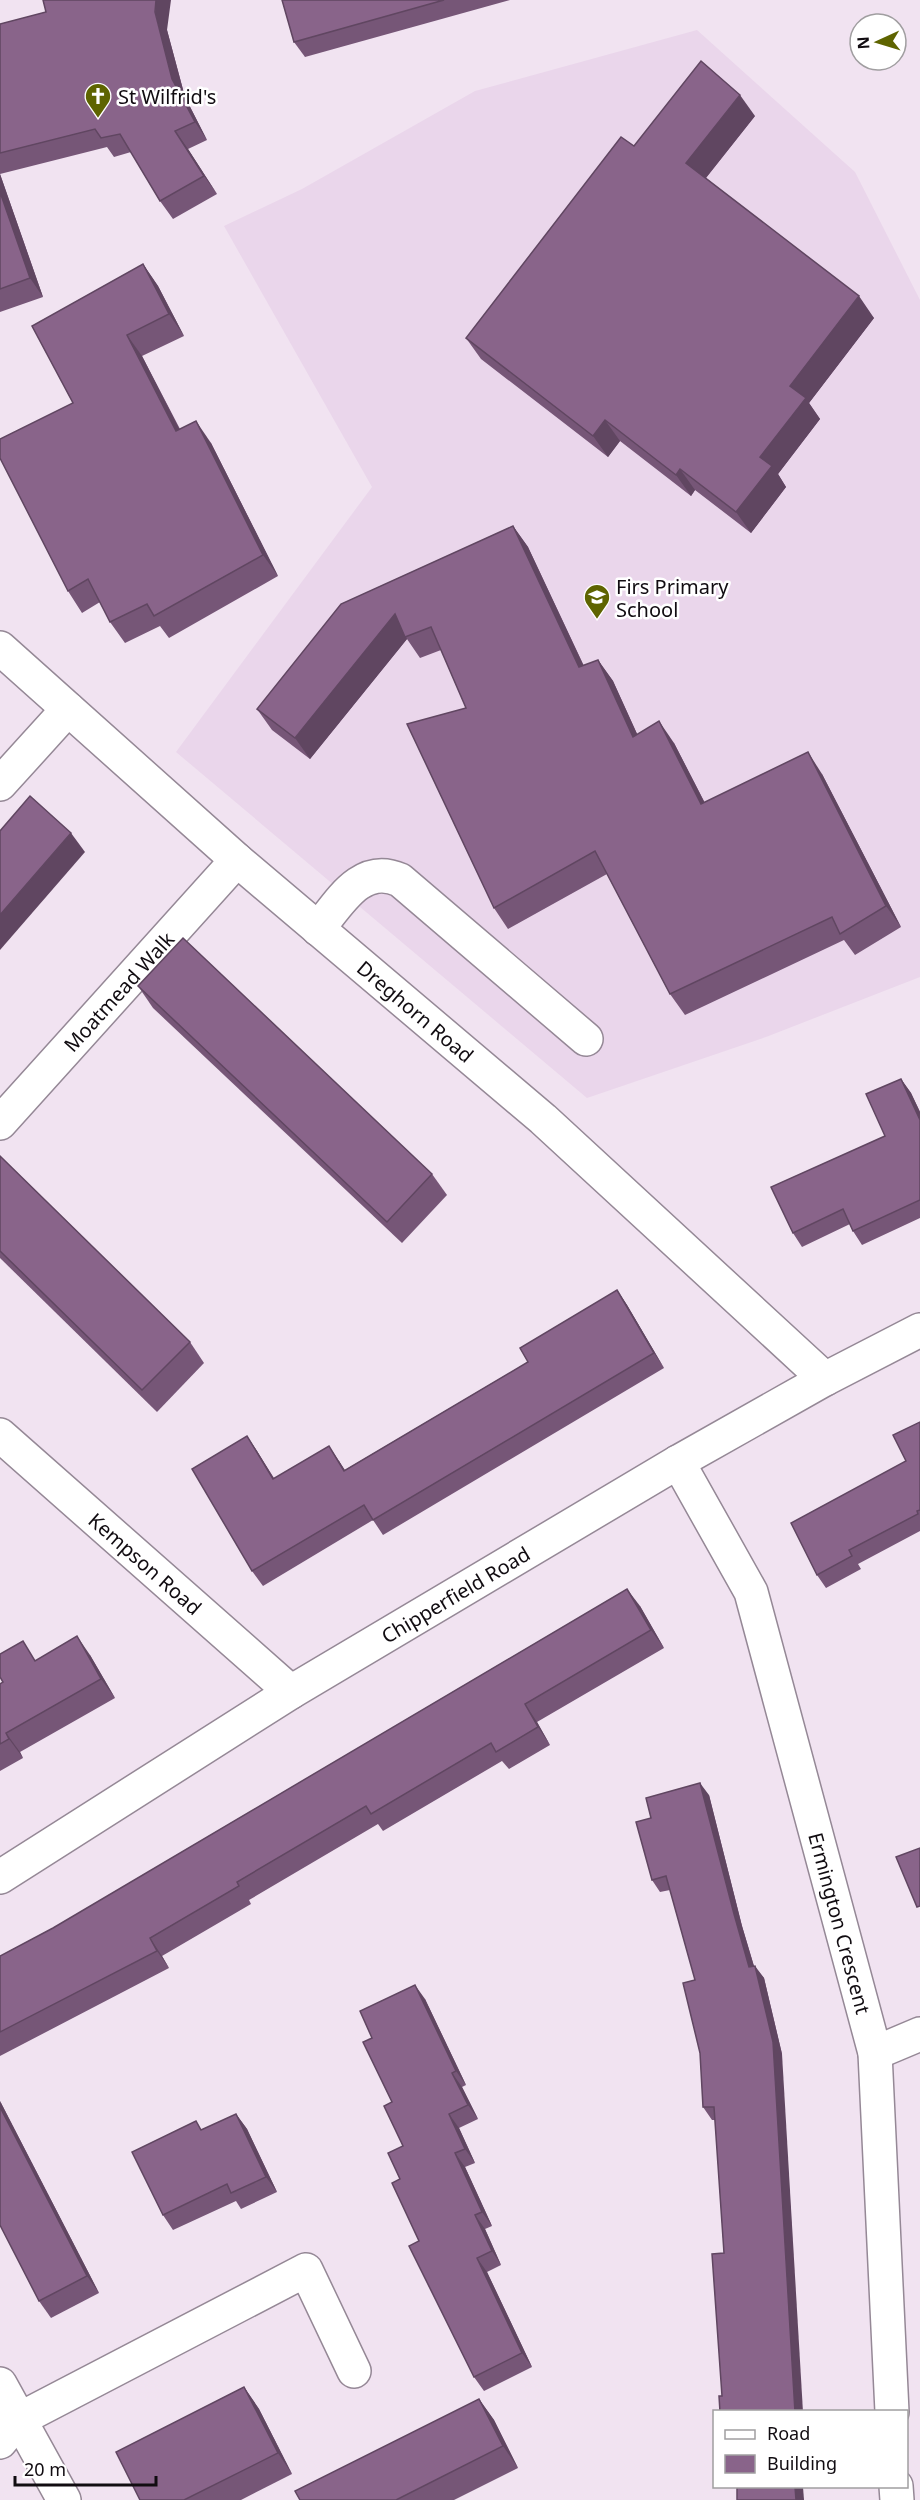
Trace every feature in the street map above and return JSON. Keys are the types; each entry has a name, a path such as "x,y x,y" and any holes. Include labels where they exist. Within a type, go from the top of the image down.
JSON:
{"street":[{"name":"Dreghorn Road","path":"0,648 237,860 543,1119 825,1379"},
{"path":"0,784 68,709"},
{"name":"Moatmead Walk","path":"0,1123 237,860"},
{"path":"318,928 362,880 373,875 388,875 400,880 586,1039"},
{"name":"Chipperfield Road","path":"0,1877 291,1692 678,1462 825,1379 920,1330"},
{"name":"Kempson Road","path":"0,1435 291,1692"},
{"name":"Ermington Crescent","path":"678,1462 751,1592 875,2054 892,2410"},
{"path":"875,2054 920,2034"},
{"path":"9,2431 306,2270 354,2371"},
{"path":"0,2384 9,2431 63,2500"}],"shaded area":[{"name":"Firs Primary School","path":"697,30 855,172 920,300 920,977 766,1037 587,1098 176,752 372,487 224,226 302,189 475,91"}],"building":[{"name":"St Wilfrid's","path":"43,0 156,0 155,12 172,79 195,122 175,131 204,176 160,201 120,134 101,138 95,129 0,153 0,24 46,12"},
{"path":"282,0 444,0 294,42"},
{"path":"701,61 740,95 686,163 859,296 790,386 806,398 760,457 772,466 736,512 680,469 676,475 605,420 593,436 466,338 621,137 634,146"},
{"path":"0,192 30,278 0,289"},
{"path":"143,264 169,314 127,335 176,431 196,421 263,555 154,616 147,604 110,622 88,579 68,591 0,458 0,439 73,403 32,326"},
{"path":"513,526 579,667 598,660 633,737 659,721 701,804 808,752 886,906 840,934 832,917 670,994 595,851 494,908 407,724 466,708 431,627 405,637 395,614 295,738 257,709 341,604"},
{"path":"30,796 71,833 0,915 0,831"},
{"path":"183,938 432,1174 387,1222 138,986"},
{"path":"901,1079 920,1120 920,1200 853,1231 843,1209 793,1233 771,1187 885,1136 866,1094"},
{"path":"0,1156 190,1342 142,1390 0,1251"},
{"path":"617,1290 654,1353 373,1520 364,1505 252,1571 192,1469 247,1436 273,1479 329,1446 344,1471 528,1362 520,1348"},
{"path":"920,1422 920,1510 917,1511 918,1514 849,1550 852,1556 817,1575 791,1523 906,1461 893,1435"},
{"path":"627,1589 651,1630 525,1704 538,1727 496,1752 491,1743 371,1814 366,1806 237,1882 239,1886 150,1938 157,1951 0,2032 0,1956 53,1928"},
{"path":"77,1636 101,1679 6,1733 9,1739 0,1744 0,1684 3,1682 0,1677 0,1654 23,1641 35,1661"},
{"path":"700,1783 749,1967 755,1966 773,2042 795,2410 720,2410 719,2396 722,2396 712,2254 724,2253 714,2107 703,2107 700,2053 683,1983 695,1980 666,1876 652,1880 636,1822 651,1818 646,1798"},
{"path":"920,1848 920,1906 917,1907 896,1857"},
{"path":"415,1985 456,2071 452,2073 468,2105 449,2114 465,2149 455,2153 482,2212 475,2215 492,2251 477,2258 522,2353 474,2377 409,2246 419,2241 392,2183 400,2179 388,2153 403,2146 384,2106 392,2102 363,2042 372,2038 360,2011"},
{"path":"0,2107 87,2276 39,2301 0,2225"},
{"path":"236,2114 266,2177 231,2193 227,2184 163,2215 132,2152 196,2121 201,2130"},
{"path":"244,2387 278,2453 184,2500 140,2500 116,2452"},
{"path":"479,2399 503,2446 396,2500 300,2500 295,2491"},
{"path":"737,2488 795,2488 796,2500 737,2500"}],"place":[{"name":"St Wilfrid's","path":"98,119"},
{"name":"Firs Primary School","path":"597,620"}]}
